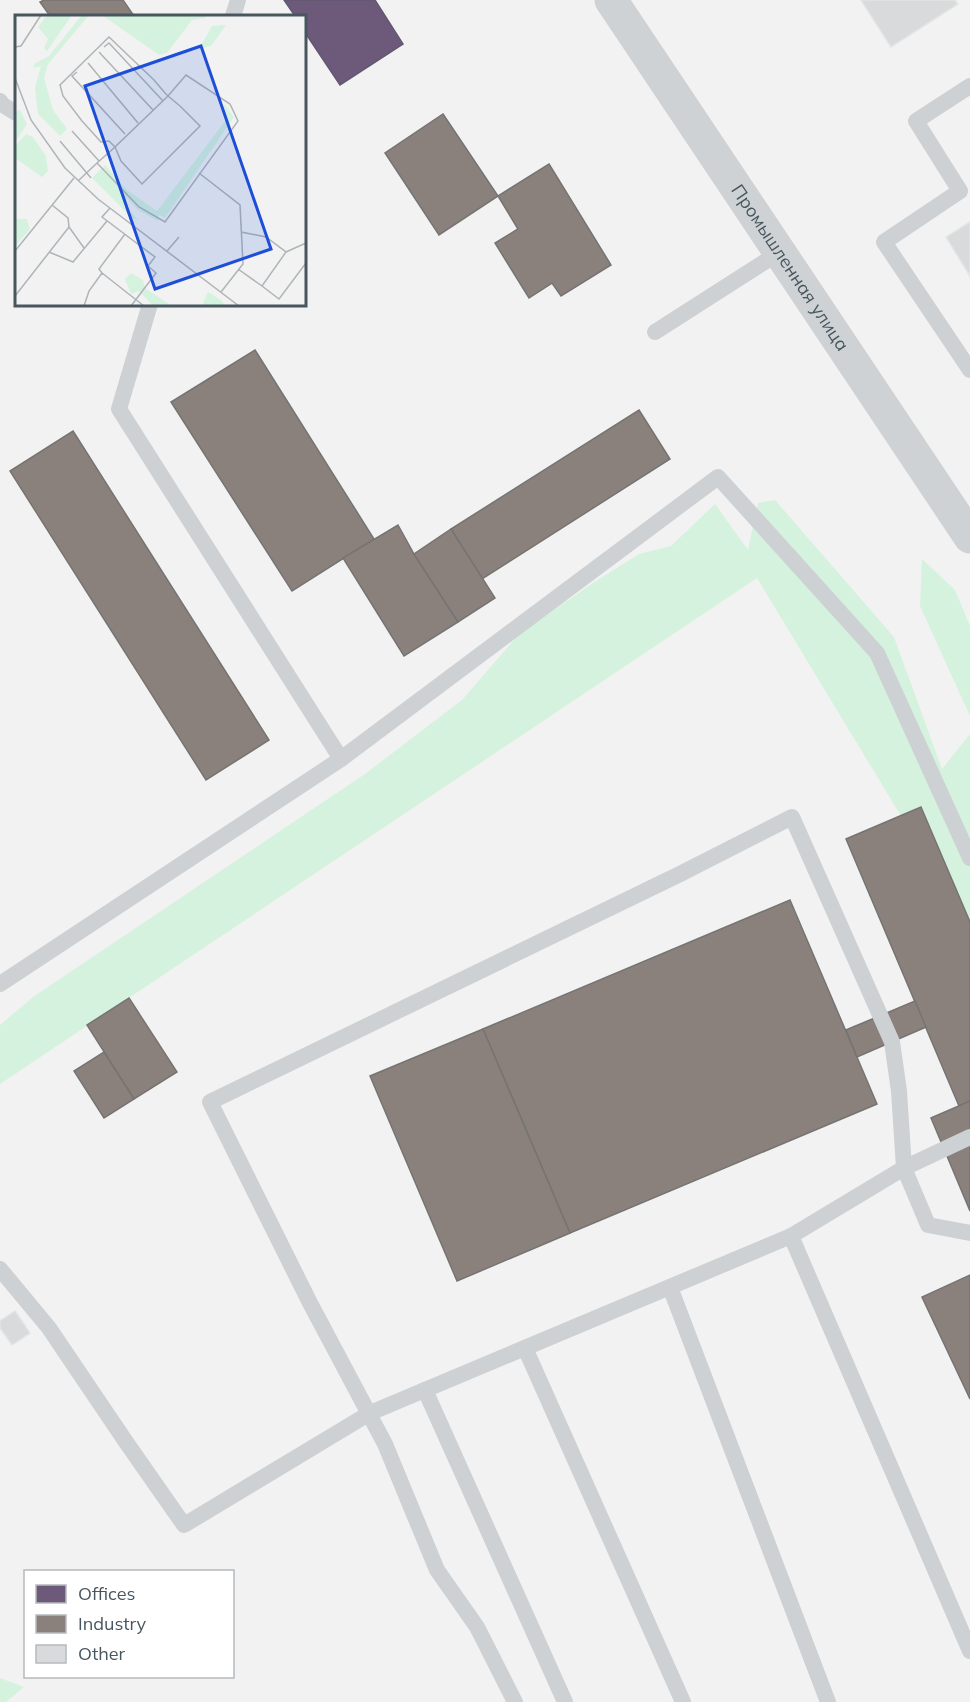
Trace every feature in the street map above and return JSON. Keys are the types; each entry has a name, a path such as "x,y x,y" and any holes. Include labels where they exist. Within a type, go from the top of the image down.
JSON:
{"street":[{"name":"Промышленная улица","path":"611,0 970,537"}],"lane":[{"path":"233,15 238,0"},
{"path":"970,86 916,121 960,191 884,242 970,370"},
{"path":"0,101 15,112"},
{"path":"655,332 780,252"},
{"path":"149,306 119,409 341,759"},
{"path":"0,984 341,759 717,477 877,653 970,858"},
{"path":"515,1702 477,1627 437,1570 385,1444 310,1302 210,1102 792,817 892,1042 899,1091 904,1168 928,1225 970,1233"},
{"path":"0,1269 49,1328 184,1525 369,1413 791,1236 904,1168 970,1137"},
{"path":"791,1236 970,1651"},
{"path":"670,1287 828,1702"},
{"path":"525,1348 682,1702"},
{"path":"425,1390 566,1702"}],"green space":[{"path":"775,500 894,637 942,769 970,734 970,922 922,807 901,816 757,578 0,1084 0,1025 33,997 365,774 462,700 519,634 593,583 639,554 671,546 715,504 748,550 758,503"},
{"path":"922,559 955,590 970,626 970,716 920,606"},
{"path":"0,1678 24,1687 6,1702 0,1702"}],"building: Offices":[{"path":"284,0 375,0 403,44 340,85 306,34 306,15 294,15"}],"building: Industry":[{"path":"44,0 123,0 133,15 49,15 40,2"},
{"path":"443,114 498,196 439,235 385,153"},
{"path":"549,164 611,265 561,296 552,283 529,298 495,243 518,229 498,196"},
{"path":"255,350 374,539 292,591 171,402"},
{"path":"639,410 670,459 482,579 451,529"},
{"path":"73,431 269,740 206,780 10,471"},
{"path":"398,525 458,622 404,656 343,558"},
{"path":"451,529 495,598 458,622 414,554"},
{"path":"921,807 970,922 970,1101 959,1106 846,839"},
{"path":"790,900 877,1104 570,1233 483,1029"},
{"path":"129,998 177,1072 134,1099 87,1025"},
{"path":"915,1001 926,1027 857,1057 846,1030"},
{"path":"483,1029 570,1233 457,1281 370,1076"},
{"path":"104,1052 134,1099 104,1118 74,1071"},
{"path":"970,1101 970,1211 931,1118"},
{"path":"970,1275 970,1399 922,1297"}],"building: Other":[{"path":"861,0 955,0 958,4 891,47"},
{"path":"970,222 970,276 946,237"},
{"path":"15,1311 30,1333 12,1345 0,1328 0,1321"}]}
